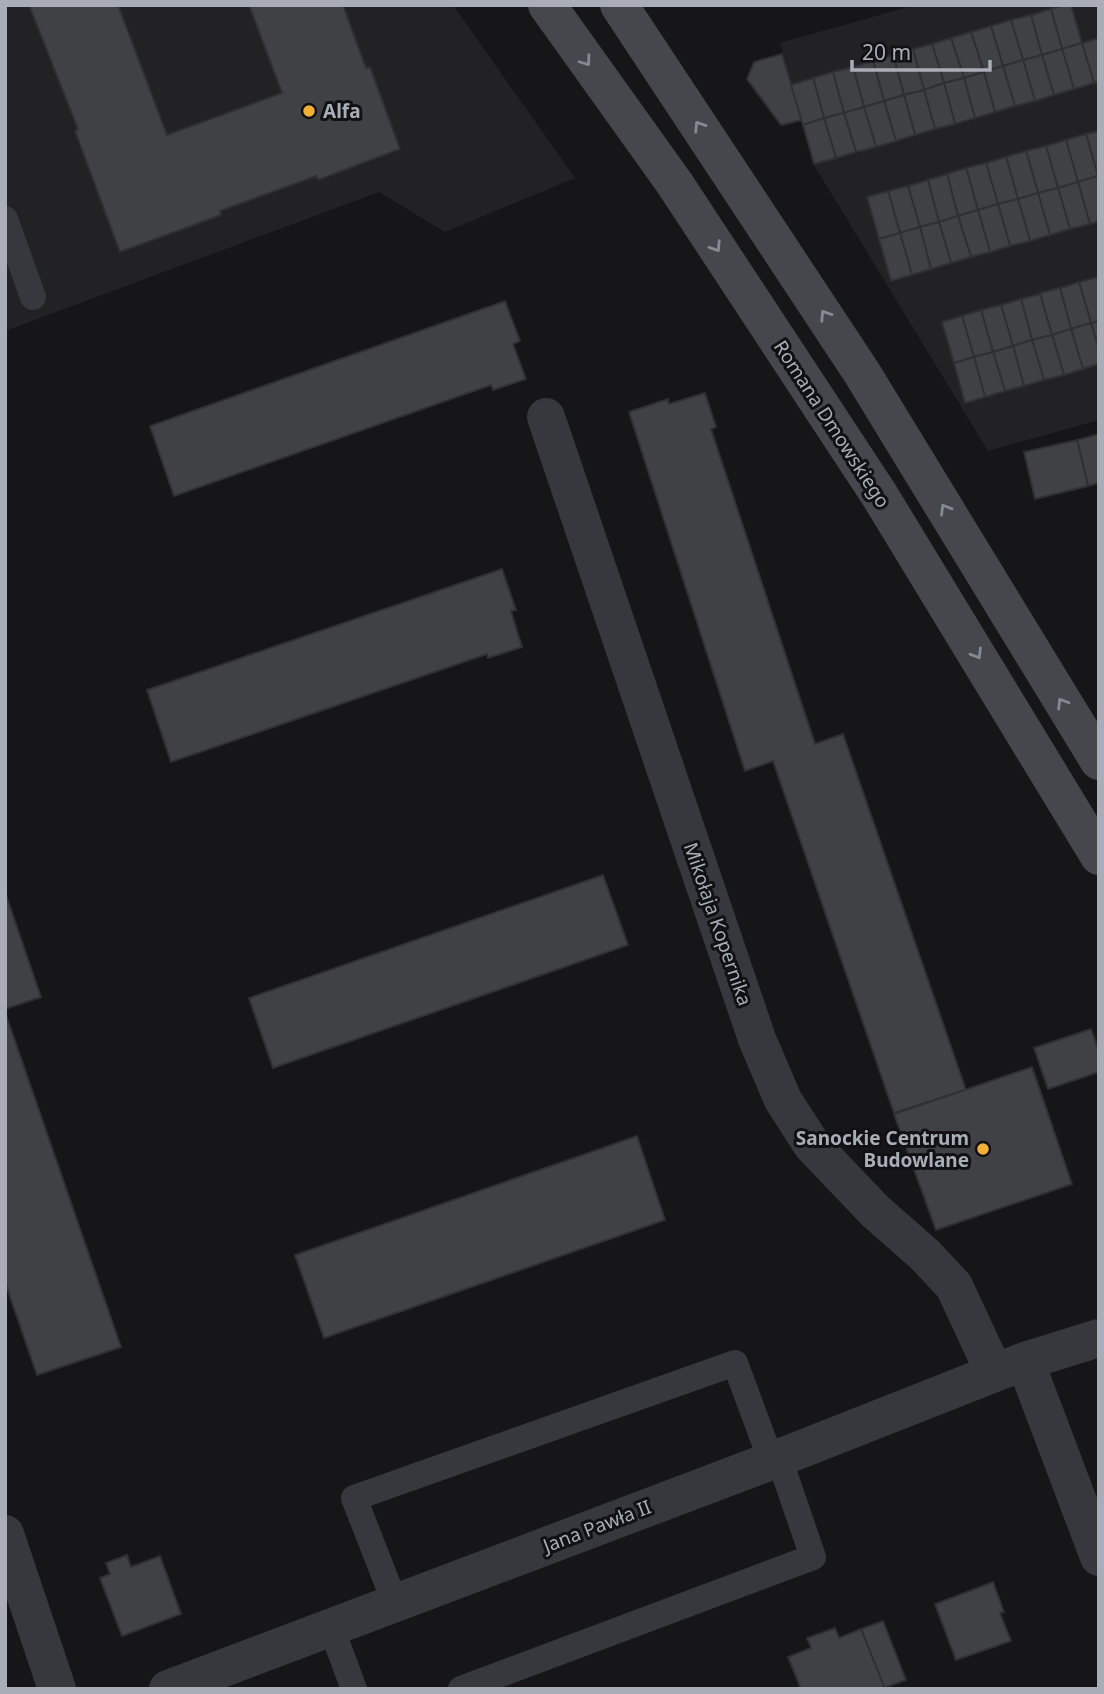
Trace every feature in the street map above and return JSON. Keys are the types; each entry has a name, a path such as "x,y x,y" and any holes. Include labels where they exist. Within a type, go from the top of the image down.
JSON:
{"main road":[{"name":"Romana Dmowskiego","path":"547,5 675,184 880,496 1099,856"},
{"path":"619,5 862,373 1099,761"}],"street":[{"name":"Mikołaja Kopernika","path":"546,417 757,1039 783,1100 812,1145 875,1211 925,1255 954,1286 1010,1366 1099,1557"},
{"name":"Jana Pawła II","path":"1010,1366 1099,1321"},
{"name":"Jana Pawła II","path":"168,1689 775,1459 1010,1366 1099,1338"},
{"path":"5,1534 57,1689"}],"lane":[{"path":"5,219 33,297"},
{"path":"395,1603 354,1498 735,1363 813,1556 461,1689"},
{"path":"331,1626 354,1689"}],"shaded area":[{"path":"5,5 453,5 575,178 445,232 379,192 5,331"},
{"path":"915,5 1099,5 1099,420 988,451 814,165 780,43"}],"building":[{"name":"Alfa","path":"29,5 118,5 167,135 282,93 249,5 343,5 366,68 370,67 400,149 318,180 316,176 220,211 221,215 120,252 75,131 78,129"},
{"path":"1071,5 1082,43 1062,49 1051,9"},
{"path":"1051,9 1062,49 1042,55 1031,15"},
{"path":"1031,15 1042,55 1023,60 1011,20"},
{"path":"1011,20 1023,60 1003,66 991,26"},
{"path":"991,26 1003,66 984,72 971,32"},
{"path":"971,32 984,72 964,78 951,38"},
{"path":"951,38 964,78 944,83 932,44"},
{"path":"1099,38 1099,82 1094,83 1082,43"},
{"path":"1082,43 1094,83 1074,89 1062,49"},
{"path":"932,44 944,83 924,90 913,49"},
{"path":"913,49 924,90 904,95 893,55"},
{"path":"1062,49 1074,89 1054,95 1042,55"},
{"path":"782,54 802,120 781,125 747,79 754,62"},
{"path":"893,55 904,95 884,101 873,61"},
{"path":"1042,55 1054,95 1035,101 1023,60"},
{"path":"1023,60 1035,101 1015,106 1003,66"},
{"path":"873,61 884,101 864,107 853,67"},
{"path":"1003,66 1015,106 995,112 984,72"},
{"path":"853,67 864,107 844,113 833,72"},
{"path":"833,72 844,113 824,118 813,78"},
{"path":"984,72 995,112 975,118 964,78"},
{"path":"813,78 824,118 803,125 791,85"},
{"path":"964,78 975,118 955,124 944,83"},
{"path":"944,83 955,124 935,129 924,90"},
{"path":"924,90 935,129 915,135 904,95"},
{"path":"904,95 915,135 896,141 884,101"},
{"path":"884,101 896,141 876,147 864,107"},
{"path":"864,107 876,147 856,152 844,113"},
{"path":"844,113 856,152 836,158 824,118"},
{"path":"824,118 836,158 814,164 803,125"},
{"path":"1099,131 1099,176 1098,176 1086,134"},
{"path":"1086,134 1098,176 1078,182 1066,140"},
{"path":"1066,140 1078,182 1058,188 1046,146"},
{"path":"1046,146 1058,188 1038,193 1026,151"},
{"path":"1026,151 1038,193 1018,199 1006,157"},
{"path":"1006,157 1018,199 998,204 986,163"},
{"path":"986,163 998,204 978,210 966,168"},
{"path":"966,168 978,210 958,216 947,174"},
{"path":"947,174 958,216 939,222 928,180"},
{"path":"1098,176 1099,221 1090,224 1078,182"},
{"path":"928,180 939,222 920,227 908,186"},
{"path":"1078,182 1090,224 1070,229 1058,188"},
{"path":"908,186 920,227 900,233 888,191"},
{"path":"1058,188 1070,229 1050,235 1038,193"},
{"path":"888,191 900,233 879,239 867,197"},
{"path":"1038,193 1050,235 1030,241 1018,199"},
{"path":"1018,199 1030,241 1010,246 998,204"},
{"path":"998,204 1010,246 990,252 978,210"},
{"path":"978,210 990,252 971,257 958,216"},
{"path":"958,216 971,257 951,263 939,222"},
{"path":"939,222 951,263 931,269 920,227"},
{"path":"920,227 931,269 912,275 900,233"},
{"path":"900,233 912,275 891,281 879,239"},
{"path":"1099,277 1099,321 1091,323 1079,282"},
{"path":"1079,282 1091,323 1071,329 1060,288"},
{"path":"1060,288 1071,329 1052,335 1040,293"},
{"path":"1040,294 1052,335 1032,340 1021,299"},
{"path":"1021,299 1032,340 1013,346 1001,305"},
{"path":"505,301 520,341 513,344 526,379 493,390 491,385 174,496 150,426"},
{"path":"1001,305 1013,346 993,352 981,310"},
{"path":"981,310 993,352 974,357 962,316"},
{"path":"962,316 974,357 954,363 942,322"},
{"path":"1099,321 1099,350 1091,323"},
{"path":"1091,323 1099,350 1099,364 1083,369 1071,329"},
{"path":"1071,329 1083,369 1064,375 1052,335"},
{"path":"1052,335 1064,375 1044,380 1032,340"},
{"path":"1032,340 1044,380 1024,386 1013,346"},
{"path":"1013,346 1024,386 1005,391 993,352"},
{"path":"993,352 1005,391 985,397 974,357"},
{"path":"974,357 985,397 965,403 954,363"},
{"path":"705,393 716,427 711,429 815,744 843,734 966,1090 894,1113 773,761 745,771 629,412 668,399 669,404"},
{"path":"1099,434 1099,483 1088,486 1077,440"},
{"path":"1077,440 1088,486 1035,499 1024,452"},
{"path":"502,569 516,610 511,611 522,647 488,658 487,654 171,762 147,690"},
{"path":"603,875 628,945 273,1068 249,998"},
{"path":"5,892 41,997 5,1009"},
{"path":"5,1012 121,1347 37,1375 5,1282"},
{"path":"1091,1029 1099,1052 1099,1072 1048,1089 1034,1048"},
{"name":"Sanockie Centrum Budowlane","path":"1032,1067 1072,1184 936,1230 894,1114"},
{"path":"637,1136 665,1220 324,1338 295,1255"},
{"path":"127,1555 131,1567 160,1556 181,1614 122,1636 100,1578 110,1574 106,1563"},
{"path":"993,1582 1004,1612 1000,1613 1011,1641 956,1660 935,1604"},
{"path":"883,1621 906,1680 884,1688 861,1629"},
{"path":"835,1628 839,1638 861,1629 885,1689 801,1689 788,1657 811,1648 807,1638"}],"place":[{"name":"Alfa","path":"309,111"},
{"name":"Sanockie Centrum Budowlane","path":"983,1149"}]}
